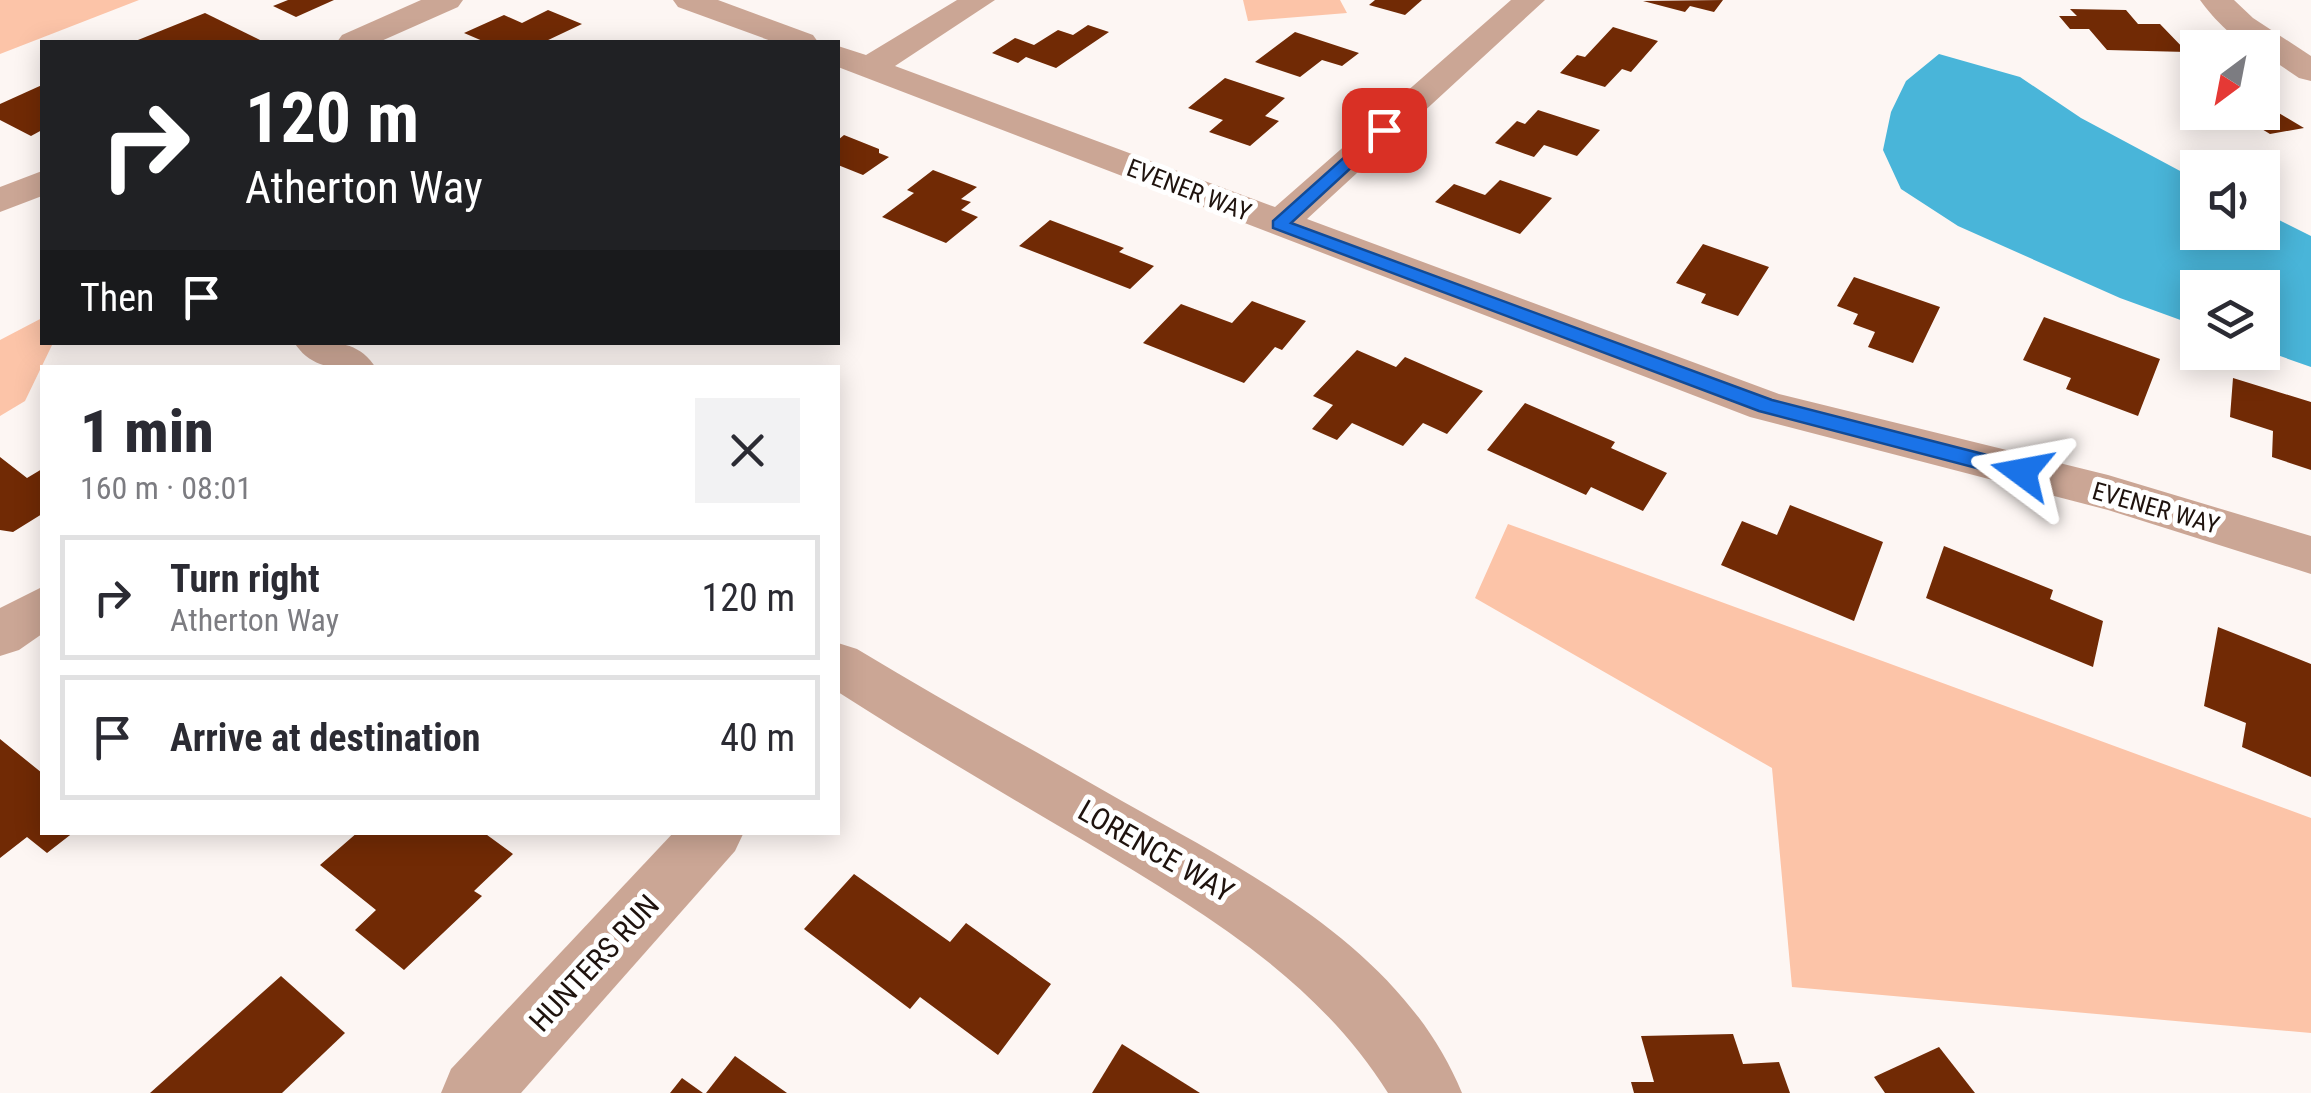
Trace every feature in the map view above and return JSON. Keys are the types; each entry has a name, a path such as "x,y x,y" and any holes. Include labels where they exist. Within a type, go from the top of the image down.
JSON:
{"street":[{"path":"357,40 447,0"},
{"path":"690,0 797,40"},
{"name":"EVENER WAY","path":"854,62 979,0"},
{"path":"1279,224 1529,0"},
{"path":"2216,0 2242,25 2311,71"},
{"name":"EVENER WAY","path":"854,62 1766,406 2126,497 2311,555"},
{"path":"0,201 40,183"},
{"path":"320,345 350,365"},
{"path":"0,635 40,608"},
{"name":"LORENCE WAY","path":"844,680 1244,902 1326,963 1399,1042 1428,1093"},
{"name":"HUNTERS RUN","path":"474,1093 711,835"}],"shaded area":[{"path":"0,0 139,0 0,54"},
{"path":"1243,0 1340,0 1347,13 1248,21"},
{"path":"40,319 40,345 52,345 25,401 0,416 0,340"},
{"path":"1508,524 2311,818 2311,1033 1792,987 1772,768 1475,598"}],"water":[{"path":"1939,54 2020,77 2081,118 2180,171 2180,250 2280,250 2280,220 2311,236 2311,367 2280,356 2280,270 2180,270 2180,320 2120,298 1958,226 1901,189 1883,150 1891,112 1906,81"}],"building":[{"path":"288,0 334,0 296,17 273,6"},
{"path":"1375,0 1422,0 1405,15 1369,5"},
{"path":"1723,0 1714,12 1690,6 1685,12 1643,1"},
{"path":"2070,9 2126,10 2138,24 2160,24 2180,45 2180,52 2107,50 2089,29 2070,29 2059,16 2077,16"},
{"path":"548,10 582,24 548,40 480,40 464,33 504,15 522,23"},
{"path":"205,13 260,40 138,40"},
{"path":"1088,25 1109,32 1056,68 1026,57 1018,63 992,53 1015,38 1034,45 1058,30 1073,35"},
{"path":"1613,27 1658,41 1631,72 1622,69 1605,87 1560,73 1577,55 1585,57"},
{"path":"1295,32 1359,53 1342,66 1322,60 1300,77 1255,62"},
{"path":"1225,78 1285,98 1265,116 1279,121 1250,146 1209,132 1223,120 1188,108"},
{"path":"40,86 40,131 31,136 0,120 0,104"},
{"path":"1538,110 1600,130 1577,156 1544,145 1534,157 1495,143 1517,121 1525,124"},
{"path":"2280,114 2304,128 2270,134 2263,130 2280,130"},
{"path":"844,135 889,157 863,175 840,166 840,138"},
{"path":"933,170 977,187 961,199 971,202 961,210 978,217 946,243 882,217 914,193 907,190"},
{"path":"1500,180 1552,198 1520,234 1435,202 1454,184 1485,195"},
{"path":"1050,220 1124,248 1119,252 1154,266 1130,289 1019,246"},
{"path":"1703,244 1769,267 1738,316 1701,303 1706,294 1676,283"},
{"path":"1854,277 1940,307 1913,363 1868,347 1875,332 1853,324 1858,314 1837,306"},
{"path":"1252,301 1306,321 1282,350 1275,347 1244,383 1143,343 1181,304 1232,323"},
{"path":"2044,317 2160,359 2138,416 2066,389 2071,378 2023,360"},
{"path":"1357,350 1396,367 1405,357 1483,391 1447,434 1423,423 1403,446 1352,423 1337,440 1312,429 1333,405 1313,396"},
{"path":"2233,378 2311,402 2311,470 2272,457 2273,431 2230,417"},
{"path":"1525,403 1615,442 1611,448 1667,473 1643,511 1591,487 1586,495 1487,450"},
{"path":"0,457 27,478 40,470 40,515 13,532 0,530"},
{"path":"1790,505 1883,542 1854,621 1721,565 1742,521 1777,535"},
{"path":"1944,546 2053,590 2050,599 2103,621 2093,667 1926,598"},
{"path":"2218,627 2311,664 2311,777 2242,747 2246,723 2204,706"},
{"path":"0,739 40,771 40,835 70,835 47,853 27,837 0,858"},
{"path":"355,835 487,835 513,854 474,891 482,896 404,970 355,930 376,910 320,865"},
{"path":"854,874 950,942 966,923 1051,984 998,1055 920,997 910,1009 804,929"},
{"path":"281,976 345,1033 282,1093 150,1093"},
{"path":"1733,1034 1743,1064 1779,1062 1790,1093 1634,1093 1631,1082 1654,1082 1641,1036"},
{"path":"1122,1044 1200,1093 1092,1093"},
{"path":"1939,1047 1975,1093 1885,1093 1874,1077"},
{"path":"735,1056 787,1093 706,1093"},
{"path":"682,1078 703,1093 670,1093"}],"route":[{"path":"1384,130 1279,224 1766,406 2022,472"}]}
